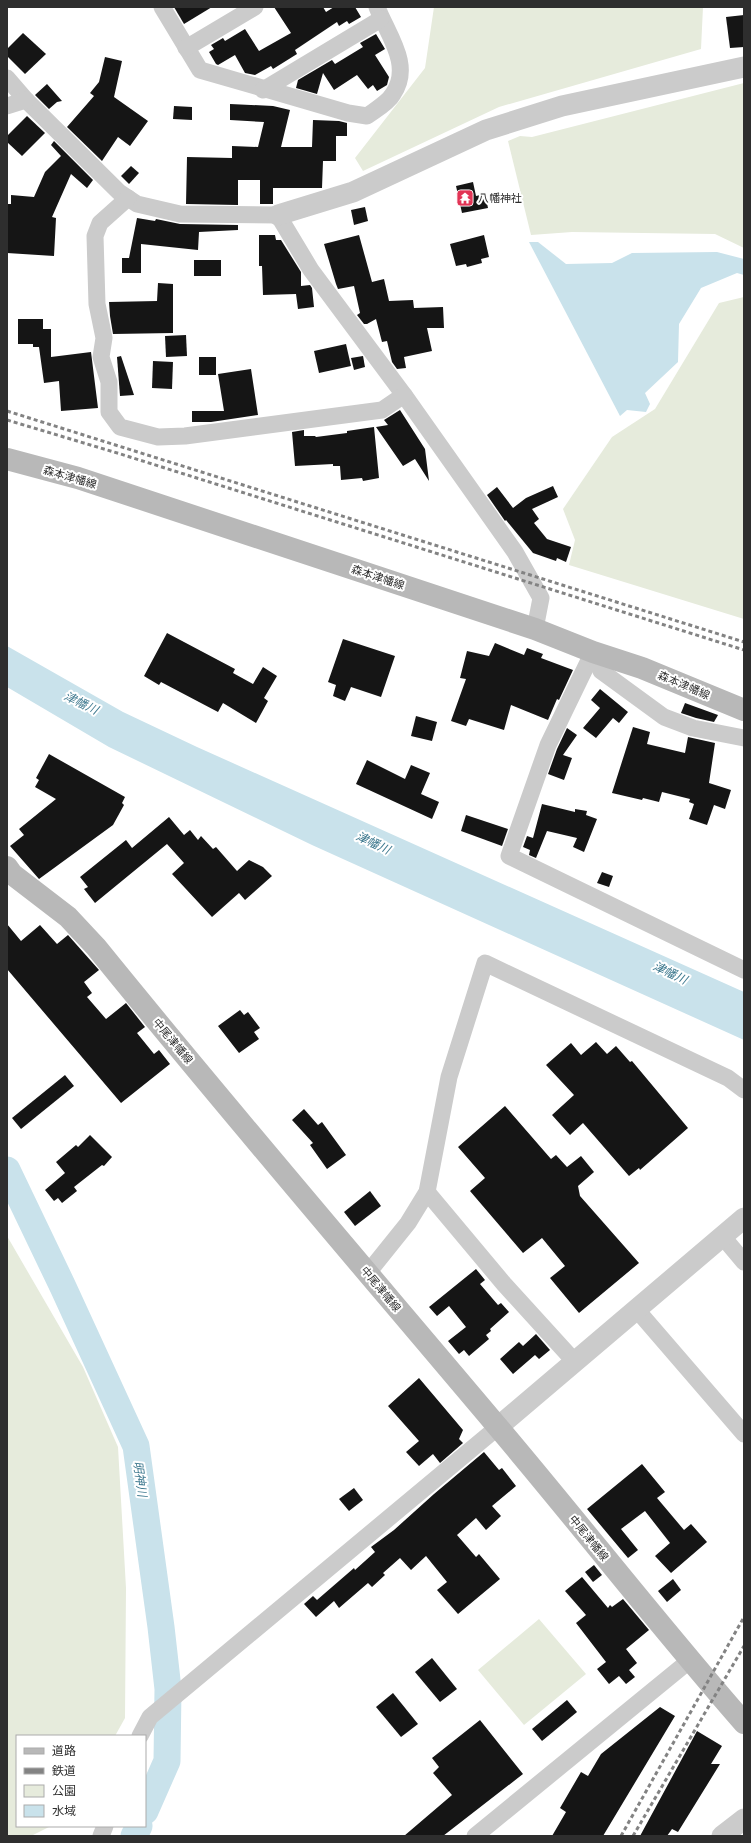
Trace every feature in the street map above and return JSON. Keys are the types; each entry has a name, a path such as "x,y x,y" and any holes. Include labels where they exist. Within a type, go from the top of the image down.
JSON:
{"main road":[{"name":"森本津幡線","path":"7,460 78,478 535,629 593,652 642,668 744,710"},
{"name":"中尾津幡線","path":"7,867 12,874 68,917 96,947 368,1274 498,1427 689,1661 744,1723"}],"street":[{"path":"162,7 200,70 263,90 348,113 367,116 393,95 400,81 400,57 379,13 263,90"},
{"path":"186,48 255,7"},
{"path":"7,78 26,100 119,192 137,204 180,214 278,215 353,192 486,130 562,106 744,67"},
{"path":"7,106 26,100"},
{"path":"128,198 100,223 96,236 97,304 104,338 102,357 109,382 109,412 120,427 158,437 185,436 382,410 404,395"},
{"path":"278,215 312,270 404,395 515,552 541,598 535,629"},
{"path":"593,652 601,671 664,717 693,728 744,738"},
{"path":"593,652 548,745 509,856 744,970"},
{"path":"368,1274 408,1224 428,1192 450,1077 485,963 728,1078 744,1090"},
{"path":"428,1192 504,1284 575,1362"},
{"path":"141,1735 150,1717 498,1427 744,1218"},
{"path":"723,1237 744,1262"},
{"path":"637,1310 744,1434"},
{"path":"474,1836 689,1661"},
{"path":"722,1836 744,1819"}],"green space":[{"path":"434,7 703,7 701,49 499,107 363,171 355,158 425,68"},
{"path":"744,83 744,248 715,234 572,232 531,235 508,141 520,136 532,137"},
{"path":"744,297 744,619 569,565 575,540 563,509 612,437 655,409 719,303"},
{"path":"7,1236 83,1367 118,1447 126,1588 125,1718 116,1735 16,1735 16,1827 49,1827 31,1836 7,1836"},
{"path":"539,1619 586,1674 524,1725 478,1670"}],"water":[{"path":"529,242 538,242 566,264 612,263 632,253 717,252 744,259 744,275 737,273 701,288 679,324 678,362 645,393 650,404 646,412 627,410 620,416"},
{"name":"津幡川","path":"7,646 123,712 197,747 744,992 744,1040 312,845 109,747 7,687"}],"building":[{"path":"174,7 212,7 184,24"},
{"path":"274,7 323,7 326,12 334,7 355,7 361,17 349,24 347,21 339,26 337,22 295,50 297,54 273,69 271,66 255,75 245,73 235,55 218,65 216,64 209,52 214,49 211,45 223,38 225,41 245,29 259,51 291,33"},
{"path":"744,15 744,47 730,48 726,17"},
{"path":"23,33 46,54 25,74 7,56 7,49"},
{"path":"376,34 385,49 375,55 389,77 387,85 377,91 373,85 368,89 357,75 334,90 323,73 317,94 296,88 298,80 332,60 335,64 363,47 360,43"},
{"path":"105,57 122,61 114,97 148,121 130,146 118,137 102,161 67,127 94,96 90,93 99,82"},
{"path":"47,84 62,101 57,102 49,109 35,95"},
{"path":"230,104 273,106 290,110 281,147 312,147 313,120 339,121 347,123 347,136 336,136 336,161 323,161 322,188 273,188 273,204 260,204 260,180 238,180 238,205 186,204 187,157 232,158 232,146 258,147 264,122 230,120"},
{"path":"174,106 192,107 192,120 173,119"},
{"path":"27,116 45,133 22,156 7,142 7,136"},
{"path":"54,141 93,180 87,188 71,174 52,217 56,218 54,256 7,253 8,204 11,204 11,195 34,197 45,172 61,156 51,145"},
{"path":"131,166 139,173 129,184 121,176"},
{"path":"473,182 476,196 485,194 488,208 462,213 456,186"},
{"path":"365,207 368,221 354,225 351,210"},
{"path":"137,218 155,221 156,219 180,224 238,225 238,230 199,232 198,250 141,244 141,273 122,273 122,258 129,258"},
{"path":"259,235 275,235 276,240 281,240 301,272 301,286 310,285 312,288 314,307 298,309 296,294 263,295 262,266 259,266"},
{"path":"359,235 372,282 384,279 389,301 413,300 414,308 443,307 444,328 427,328 432,351 404,357 406,368 397,369 392,362 387,341 382,342 376,319 364,324 357,315 360,313 354,286 338,289 336,284 324,244"},
{"path":"484,235 489,257 481,259 482,263 467,267 466,264 456,266 450,244"},
{"path":"194,260 221,260 221,276 194,276"},
{"path":"158,283 173,284 173,333 113,334 109,302 157,301"},
{"path":"18,319 43,319 43,329 51,329 51,357 91,352 98,408 61,411 59,381 44,383 39,347 33,347 33,344 18,344"},
{"path":"186,335 187,356 166,357 165,336"},
{"path":"346,344 351,366 319,373 314,351"},
{"path":"121,356 134,395 120,396 117,357"},
{"path":"363,356 365,367 354,370 351,358"},
{"path":"199,357 216,357 216,375 199,375"},
{"path":"153,361 173,362 172,389 152,388"},
{"path":"251,369 258,415 211,422 192,422 192,411 224,411 218,374"},
{"path":"400,410 425,449 429,481 415,459 403,466 376,427 388,425 384,420"},
{"path":"374,427 379,478 363,481 362,478 341,480 340,466 333,466 333,464 295,466 292,432 304,430 304,436 316,437 347,433 347,431"},
{"path":"553,486 558,497 532,509 539,519 534,523 547,539 571,547 566,562 557,558 556,561 533,553 506,520 505,521 487,495 497,487 513,508 526,498"},
{"path":"167,633 235,669 233,673 253,684 263,667 277,676 264,698 268,701 256,723 223,703 218,712 161,682 159,685 144,676"},
{"path":"343,639 395,656 381,697 351,687 345,701 333,696 336,685 328,682"},
{"path":"495,643 524,655 527,648 543,654 541,658 573,670 559,700 557,699 548,720 511,705 504,730 469,719 466,726 451,721 466,679 460,678 467,651 489,656"},
{"path":"600,689 628,712 619,723 613,718 596,738 583,728 600,708 591,700"},
{"path":"685,703 718,715 714,722 681,713"},
{"path":"416,716 437,722 432,741 411,736"},
{"path":"633,727 650,732 647,744 685,753 688,737 715,743 709,783 731,790 725,809 714,805 707,825 689,819 694,804 689,802 690,799 662,792 659,802 643,798 642,800 612,793"},
{"path":"567,728 577,735 563,755 572,758 564,780 548,774 557,749"},
{"path":"49,754 125,797 122,803 124,805 113,825 39,879 10,846 24,835 19,829 56,799 35,787 39,780 36,778"},
{"path":"367,760 405,779 411,765 430,773 421,794 439,802 432,819 356,784"},
{"path":"542,804 575,812 575,809 587,811 586,815 597,819 584,852 573,847 577,838 547,831 536,858 529,855 530,850 523,847 527,836 533,838"},
{"path":"466,815 508,829 502,846 461,831"},
{"path":"169,817 184,835 190,830 198,840 201,836 213,849 216,847 237,871 249,860 263,867 272,876 245,900 239,893 212,917 172,874 184,863 167,844 95,903 84,889 88,887 80,877 126,840 132,848"},
{"path":"602,872 613,876 609,887 597,883"},
{"path":"7,924 21,941 40,925 57,944 68,935 99,970 84,982 92,993 87,997 106,1019 126,1003 145,1027 137,1033 154,1054 159,1050 170,1064 121,1103 7,969"},
{"path":"240,1010 244,1015 248,1012 260,1028 254,1032 259,1039 239,1053 218,1026"},
{"path":"596,1042 607,1054 616,1046 630,1062 632,1061 688,1128 640,1170 639,1168 629,1176 583,1123 570,1135 552,1115 574,1095 546,1065 571,1043 581,1055"},
{"path":"65,1075 74,1086 21,1129 12,1118"},
{"path":"505,1106 551,1159 556,1155 567,1167 581,1156 594,1172 578,1186 580,1196 639,1263 579,1313 550,1278 565,1266 542,1238 523,1253 470,1191 485,1178 458,1147"},
{"path":"304,1109 318,1125 322,1122 346,1155 327,1169 310,1145 313,1143 292,1120"},
{"path":"90,1135 112,1157 104,1166 102,1165 74,1187 77,1191 62,1203 58,1198 54,1201 45,1190 65,1173 56,1162 76,1145 78,1147"},
{"path":"370,1191 381,1206 355,1226 344,1212"},
{"path":"476,1269 485,1280 480,1284 498,1305 501,1303 509,1312 490,1329 491,1331 486,1335 489,1339 469,1356 464,1350 459,1354 448,1341 466,1327 449,1306 437,1316 429,1307"},
{"path":"536,1334 550,1350 539,1359 535,1355 513,1374 500,1359 519,1342 523,1346"},
{"path":"419,1378 463,1430 459,1439 463,1443 440,1463 433,1454 419,1466 406,1452 419,1441 388,1406"},
{"path":"484,1452 499,1470 502,1468 516,1486 492,1506 501,1516 486,1530 476,1518 457,1535 476,1557 479,1554 500,1579 458,1614 437,1590 447,1582 426,1556 411,1570 400,1558 383,1573 385,1575 372,1587 368,1583 339,1608 334,1601 316,1617 304,1604 313,1596 317,1600 354,1568 355,1570 375,1552 371,1547 394,1530"},
{"path":"642,1464 665,1492 657,1498 684,1530 691,1524 707,1542 671,1573 655,1556 670,1543 645,1511 621,1529 638,1550 628,1558 587,1509"},
{"path":"354,1488 363,1500 349,1511 339,1499"},
{"path":"594,1565 602,1575 593,1582 585,1572"},
{"path":"582,1577 608,1608 610,1605 612,1607 623,1599 649,1630 626,1649 637,1663 629,1670 635,1677 626,1684 619,1676 609,1684 597,1669 606,1662 576,1623 586,1615 565,1591"},
{"path":"673,1579 681,1590 667,1602 658,1591"},
{"path":"432,1658 457,1689 440,1702 415,1672"},
{"path":"393,1693 418,1724 401,1737 376,1707"},
{"path":"567,1700 577,1712 542,1741 532,1729"},
{"path":"660,1707 675,1716 603,1836 552,1836 566,1812 560,1808 581,1772 588,1776 601,1754"},
{"path":"480,1720 523,1774 443,1836 404,1836 452,1795 433,1773 439,1767 432,1758"},
{"path":"697,1731 722,1746 711,1764 720,1764 678,1832 672,1829 667,1836 640,1836"}],"waterway":[{"name":"明神川","path":"7,1170 136,1446 168,1689 167,1761 146,1809"},
{"name":"明神川","path":"134,1836 138,1827"}],"railway":[{"path":"7,411 744,642"},
{"path":"7,420 114,452 744,650"},
{"path":"621,1836 744,1617"},
{"path":"633,1836 744,1646"}],"place":[{"name":"八幡神社","path":"465,198"}]}
